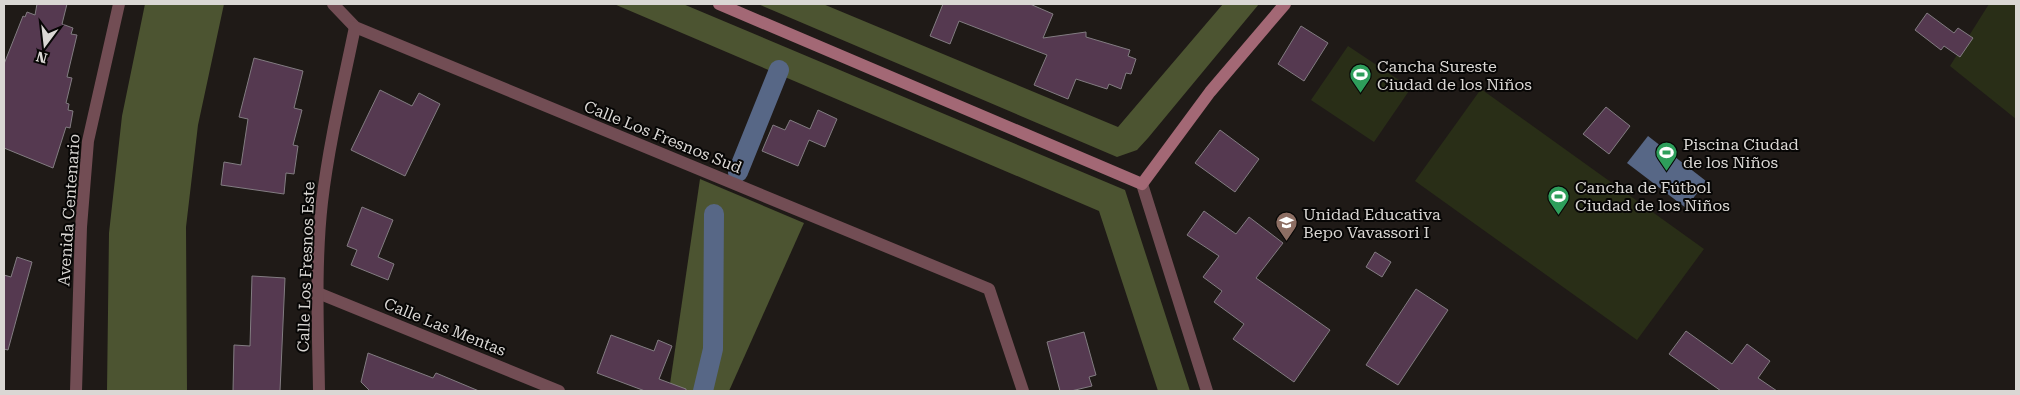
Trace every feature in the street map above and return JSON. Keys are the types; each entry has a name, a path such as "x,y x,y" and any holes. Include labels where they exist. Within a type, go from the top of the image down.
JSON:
{"street":[{"name":"Avenida Centenario","path":"76,391 81,227 88,141 119,4"},
{"name":"Calle Los Fresnos Sud","path":"333,4 355,27 989,289 1023,391"},
{"path":"719,4 1142,184 1207,391"},
{"path":"1142,184 1210,92 1285,4"},
{"name":"Calle Los Fresnos Este","path":"319,391 318,293 323,194 355,27"},
{"name":"Calle Las Mentas","path":"318,293 559,391"}],"green space":[{"path":"145,4 224,4 198,125 186,227 187,391 107,391 109,233 122,116"},
{"path":"614,4 683,4 1125,190 1190,391 1158,391 1099,211"},
{"path":"758,4 823,4 1118,127 1223,4 1259,4 1137,150 1117,157"},
{"path":"1989,4 2016,4 2016,119 1950,66"},
{"name":"Cancha Sureste Ciudad de los Niños","path":"1348,46 1411,88 1374,142 1311,100"},
{"name":"Cancha de Fútbol Ciudad de los Niños","path":"1481,89 1704,249 1637,340 1415,181"},
{"path":"700,179 804,223 729,391 669,391"}],"water":[{"name":"Piscina Ciudad de los Niños","path":"1648,136 1706,181 1686,208 1627,163"}],"building":[{"path":"37,4 67,4 62,24 73,28 71,34 77,35 67,77 72,78 66,103 69,104 68,110 73,111 70,128 66,127 53,168 4,148 4,64 23,16 25,17 27,12 35,15"},
{"path":"943,4 1030,4 1053,14 1043,38 1086,32 1086,37 1130,50 1128,56 1136,59 1131,74 1126,73 1121,89 1109,84 1107,89 1076,79 1068,99 1034,85 1047,55 959,21 950,44 930,36"},
{"path":"1927,13 1954,33 1958,28 1973,38 1960,57 1944,46 1941,50 1915,30"},
{"path":"1301,26 1328,43 1304,81 1278,64"},
{"path":"254,58 303,71 294,108 302,110 293,145 298,146 294,174 286,173 284,194 221,185 224,162 241,165 248,119 239,117"},
{"path":"380,90 412,106 419,93 440,104 405,176 351,150"},
{"path":"1606,107 1630,126 1609,154 1583,134"},
{"path":"818,110 837,119 825,147 809,140 798,166 762,151 773,125 785,130 790,120 810,129"},
{"path":"1220,130 1259,159 1235,192 1195,163"},
{"path":"362,207 393,220 378,257 394,264 388,280 351,265 357,250 347,246"},
{"path":"1204,211 1236,234 1249,217 1283,243 1256,278 1330,330 1294,382 1233,339 1244,324 1214,302 1222,291 1203,277 1219,256 1187,235"},
{"path":"1375,252 1391,262 1382,277 1366,267"},
{"path":"17,257 32,262 8,350 4,349 4,275 11,277"},
{"path":"252,276 285,278 280,391 233,391 234,345 250,346"},
{"path":"1416,289 1448,310 1398,385 1366,365"},
{"path":"1686,331 1732,364 1747,344 1770,361 1758,378 1777,391 1721,391 1669,354"},
{"path":"1084,332 1096,375 1089,377 1092,386 1071,391 1060,391 1047,342"},
{"path":"611,335 654,351 658,340 672,346 659,379 686,389 686,391 645,391 597,373"},
{"path":"368,353 433,378 436,373 479,391 370,391 361,382"}],"waterway":[{"path":"738,172 779,70"},
{"path":"703,391 713,349 714,214"}],"place":[{"name":"Cancha Sureste Ciudad de los Niños","path":"1361,94"},
{"name":"Piscina Ciudad de los Niños","path":"1667,172"},
{"name":"Cancha de Fútbol Ciudad de los Niños","path":"1559,215"},
{"name":"Unidad Educativa Bepo Vavassori I","path":"1287,242"}]}
